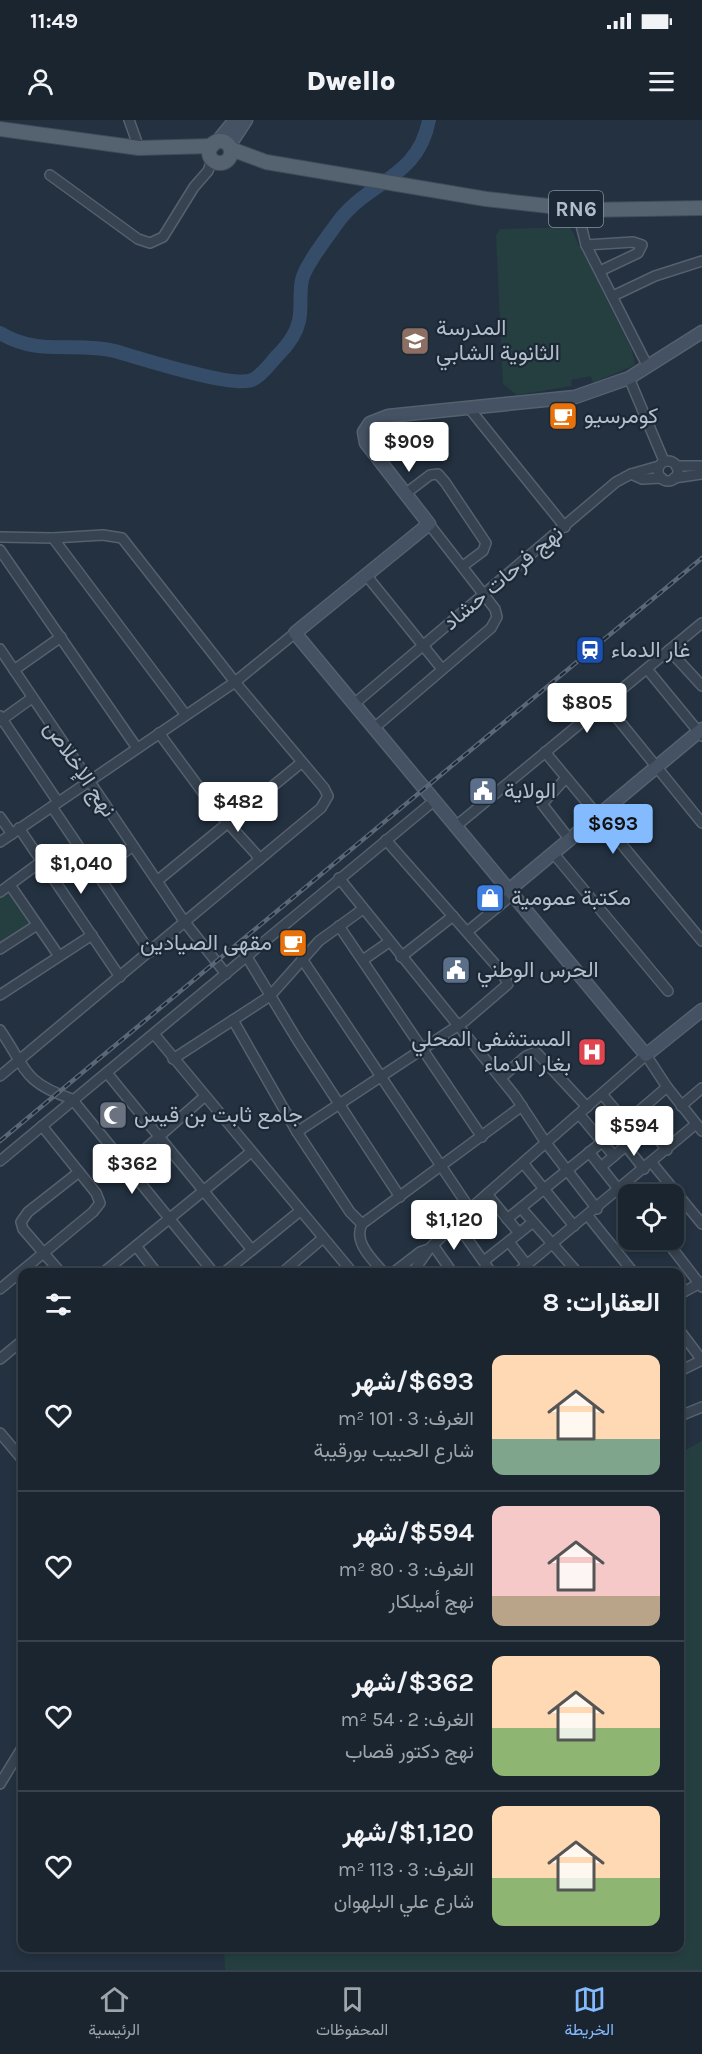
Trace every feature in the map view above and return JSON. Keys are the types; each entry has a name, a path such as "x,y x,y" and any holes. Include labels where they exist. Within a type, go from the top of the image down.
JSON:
{"main road":[{"name":"RN6","path":"0,129 139,148 166,147 186,155 220,151 327,174 452,194 577,209 702,208"}],"street":[{"path":"129,120 139,148"},
{"path":"50,175 138,239 150,243 163,237 194,187 208,171 242,120"},
{"path":"577,209 586,245 648,367"},
{"path":"586,245 633,242 642,245 638,253 600,271"},
{"path":"613,296 655,276 702,261"},
{"path":"374,728 496,621 495,609 366,443 363,432 366,427 388,416 565,399 598,391 629,378 702,332"},
{"path":"629,378 662,464"},
{"path":"469,408 565,526"},
{"path":"662,478 658,472 662,464 671,461 678,472 674,478"},
{"name":"نهج فرحات حشاد","path":"354,704 422,644 616,482 631,474 662,464"},
{"path":"676,466 702,466"},
{"path":"405,494 430,475 438,474 445,482 486,543 483,551 463,566"},
{"path":"631,474 642,479 662,478 668,481 702,474"},
{"path":"0,842 235,682 429,524"},
{"path":"0,537 53,538 103,535 122,538 235,682 326,791 326,802 0,1076"},
{"path":"53,538 185,714"},
{"path":"0,550 137,748"},
{"path":"366,575 442,669"},
{"path":"456,826 702,623"},
{"path":"296,633 646,1054 667,1087 699,1127 667,1150 630,1184"},
{"path":"14,669 61,637"},
{"name":"نهج الإخلاص","path":"0,649 184,921 226,974"},
{"path":"669,650 702,686"},
{"path":"467,932 598,816 701,732 647,669"},
{"path":"32,698 1,719 96,873 150,952"},
{"path":"604,702 702,823"},
{"path":"159,733 227,824 259,860"},
{"path":"545,752 702,941"},
{"path":"157,880 301,763"},
{"path":"566,778 542,804 570,840"},
{"path":"0,1161 435,800"},
{"path":"0,817 42,861 120,977"},
{"path":"297,1132 382,1078 457,1026 508,984 501,971 386,840"},
{"path":"96,873 133,846"},
{"path":"554,854 668,991"},
{"path":"0,892 42,861"},
{"path":"339,878 501,1078 566,1171 597,1209"},
{"path":"10,885 59,956"},
{"path":"173,1059 270,996 302,959 339,926 363,909"},
{"path":"401,957 453,916"},
{"path":"0,949 37,925"},
{"path":"339,926 482,1137"},
{"path":"0,995 92,935"},
{"path":"363,960 389,942"},
{"path":"247,957 400,1197"},
{"path":"302,959 470,1209"},
{"path":"416,1268 431,1247 470,1209 646,1054 702,1010"},
{"path":"233,1020 297,1132 350,1212 362,1224"},
{"path":"0,1030 28,1075 47,1091 73,1101 210,1268"},
{"path":"153,1034 349,1268"},
{"path":"501,1078 526,1056 536,1052 583,1110 602,1142 614,1156"},
{"path":"107,1073 252,1250"},
{"path":"625,1123 667,1087"},
{"path":"681,1106 702,1088"},
{"path":"602,1094 637,1136"},
{"path":"126,1166 205,1096"},
{"path":"380,1268 361,1242 359,1232 362,1224 522,1106"},
{"path":"638,1113 667,1150"},
{"path":"29,1268 43,1253 98,1208 99,1198 42,1126"},
{"path":"601,1167 649,1126"},
{"path":"507,1219 602,1142"},
{"path":"626,1146 702,1224"},
{"path":"109,1268 251,1152"},
{"path":"589,1152 618,1184"},
{"path":"523,1163 574,1226"},
{"path":"56,1268 23,1229 22,1219 79,1172"},
{"path":"487,1194 519,1233"},
{"path":"524,1268 574,1226 618,1194"},
{"path":"521,1208 573,1268"},
{"path":"230,1268 300,1210"},
{"path":"588,1216 630,1268"},
{"path":"484,1261 533,1222"},
{"path":"456,1223 488,1268"},
{"path":"290,1268 323,1238"},
{"path":"509,1242 521,1268"},
{"path":"136,1246 153,1268"},
{"path":"399,1268 420,1252 431,1247"},
{"path":"431,1247 449,1268"},
{"path":"673,1250 701,1284 684,1292"},
{"path":"0,1289 18,1278"},
{"path":"684,1336 702,1360 684,1369"},
{"path":"0,1359 18,1344"},
{"path":"684,1414 702,1407"},
{"path":"0,1433 18,1451"},
{"path":"0,1784 18,1755"}],"green space":[{"path":"570,227 632,350 635,365 593,383 591,376 571,380 572,386 517,395 503,384 496,235 500,229"},
{"path":"9,890 33,924 0,945 0,896"},
{"path":"702,1441 702,1970 225,1970 224,1952 684,1952 684,1451"}],"waterway":[{"path":"0,333 29,345 100,348 206,376 226,380 252,380 266,369 294,335 300,316 302,280 318,250 350,208 404,167 415,155 423,140 429,120"}],"railway":[{"path":"0,1141 702,558"}],"place":[{"name":"المدرسة الثانوية الشابي","path":"415,341"},
{"name":"كومرسيو","path":"563,416"},
{"name":"غار الدماء","path":"590,650"},
{"name":"الولاية","path":"483,791"},
{"name":"مكتبة عمومية","path":"490,898"},
{"name":"مقهى الصيادين","path":"293,943"},
{"name":"الحرس الوطني","path":"456,970"},
{"name":"المستشفى المحلي بغار الدماء","path":"592,1052"},
{"name":"جامع ثابت بن قیس","path":"113,1115"}]}
